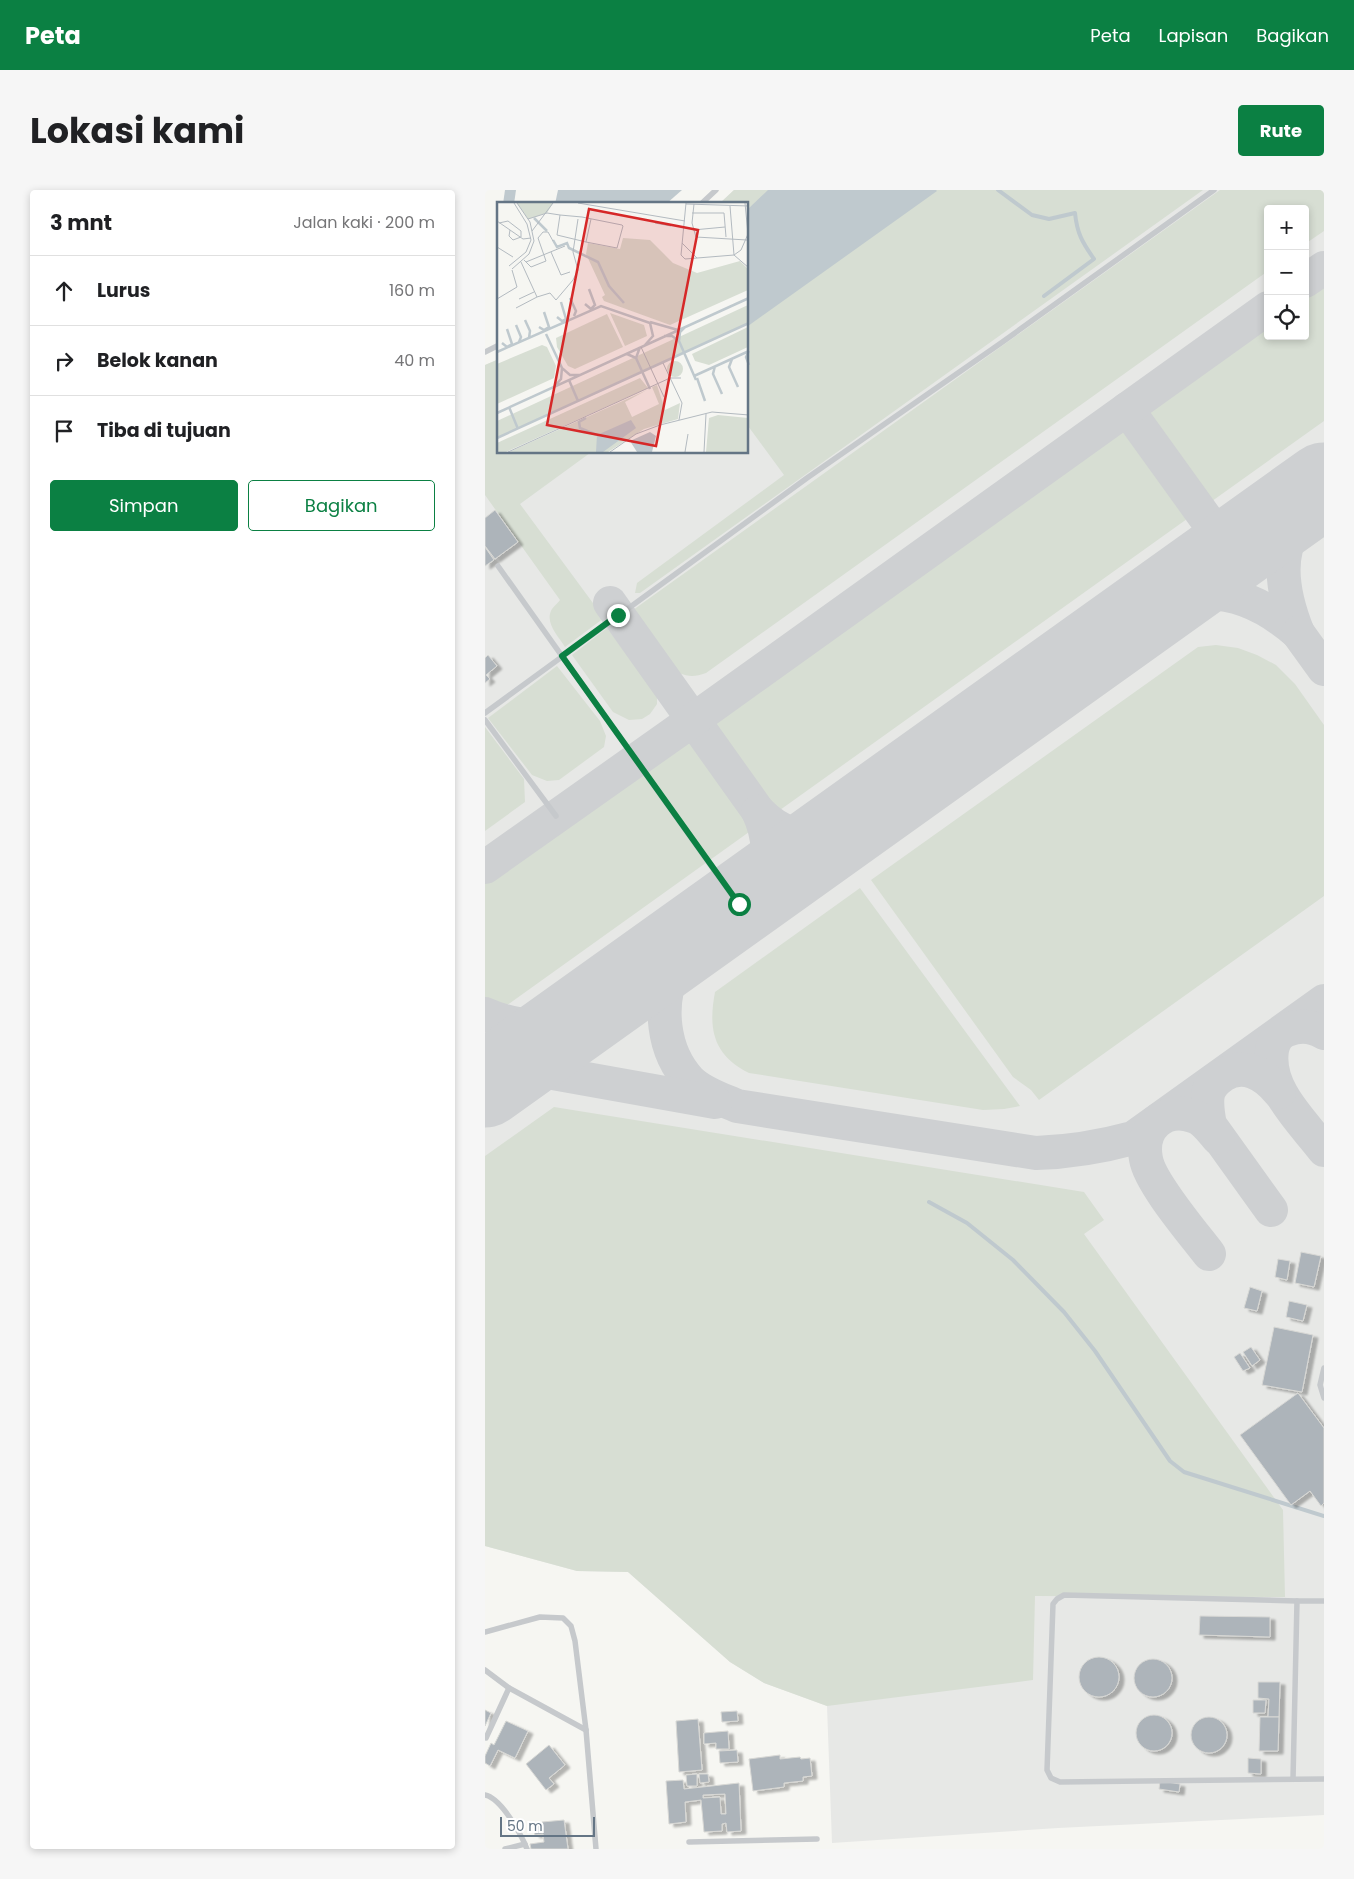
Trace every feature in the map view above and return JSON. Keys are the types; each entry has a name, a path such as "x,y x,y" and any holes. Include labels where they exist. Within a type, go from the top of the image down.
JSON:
{"lane":[{"path":"703,202 716,190"},
{"path":"485,713 807,478 1001,344 1214,190"},
{"path":"485,352 497,346"},
{"path":"498,566 739,904"},
{"path":"485,720 557,816"},
{"path":"1324,1368 1320,1385 1324,1398"},
{"path":"1324,1601 1064,1595 1057,1599 1053,1604 1047,1770 1051,1778 1060,1782 1324,1779"},
{"path":"1293,1780 1297,1601"},
{"path":"485,1632 541,1616 563,1618 571,1626 575,1641 586,1730 596,1849"},
{"path":"485,1670 509,1688 586,1730"},
{"path":"486,1738 509,1688"},
{"path":"485,1795 490,1796 509,1816 526,1846 505,1849"},
{"path":"689,1842 731,1846 817,1839"}],"shaded area":[{"path":"505,190 516,190 514,202 503,202"},
{"path":"558,190 682,190 668,202 555,202"},
{"path":"734,190 1324,190 1324,1815 1058,1828 832,1843 827,1706 764,1683 730,1662 628,1572 577,1571 485,1546 485,365 497,360 497,454 749,454 749,202 721,202"},
{"path":"734,190 1203,190 640,593 635,593 637,583 784,475 749,427 749,202 721,202"},
{"path":"768,190 937,191 749,325 749,208"},
{"path":"1220,190 1324,190 1324,231 1309,241 1309,205 1264,205 1264,274 706,673 692,676 679,673 633,610"},
{"path":"1324,268 1324,421 766,820 759,812 763,822 492,1016 485,1014 485,867 1264,311 1264,340 1309,340 1309,278"},
{"path":"497,360 497,454 589,454 520,504 604,618 565,647 553,629 550,619 552,609 560,600 485,495 485,365"},
{"path":"607,628 657,695 657,704 650,714 642,719 629,720 613,712 572,655"},
{"path":"1216,645 1238,648 1276,665 1295,684 1324,725 1324,896 1039,1100 1031,1090 1013,1077 871,880 1198,647"},
{"path":"557,666 600,721 606,736 604,747 559,780 547,781 532,775 488,718"},
{"path":"485,727 524,779 525,802 485,831"},
{"path":"860,888 1020,1106 983,1110 749,1073 737,1066 721,1049 713,1029 712,1018 715,992"},
{"path":"554,1107 1084,1192 1104,1220 1084,1234 1283,1510 1285,1597 1035,1596 1033,1680 827,1706 764,1683 730,1662 628,1572 577,1571 485,1546 485,1156"}],"building":[{"path":"495,510 518,542 495,559 485,546 485,518"},
{"path":"485,547 494,560 485,566"},
{"path":"488,655 497,666 486,675 490,679 485,683 485,658"},
{"path":"1301,1252 1321,1256 1314,1287 1295,1283"},
{"path":"1278,1259 1290,1261 1287,1280 1275,1277"},
{"path":"1250,1287 1262,1291 1257,1311 1244,1308"},
{"path":"1289,1301 1307,1305 1303,1321 1286,1317"},
{"path":"1274,1327 1313,1335 1302,1392 1262,1385"},
{"path":"1251,1347 1260,1360 1252,1366 1243,1352"},
{"path":"1240,1353 1250,1368 1243,1371 1234,1357"},
{"path":"1298,1393 1324,1428 1324,1503 1321,1506 1310,1491 1291,1505 1240,1435"},
{"path":"1200,1616 1270,1617 1270,1637 1199,1635"},
{"path":"1103,1657 1110,1660 1116,1666 1119,1677 1118,1685 1110,1694 1103,1697 1095,1697 1088,1694 1080,1685 1079,1673 1082,1666 1091,1658"},
{"path":"1153,1659 1167,1664 1172,1678 1167,1692 1153,1697 1139,1692 1134,1678 1139,1664"},
{"path":"1258,1682 1280,1682 1279,1717 1268,1717 1269,1699 1258,1698"},
{"path":"1253,1700 1266,1700 1265,1713 1253,1713"},
{"path":"485,1710 491,1713 485,1726"},
{"path":"737,1711 738,1721 722,1722 721,1712"},
{"path":"1154,1715 1161,1716 1167,1720 1171,1726 1171,1740 1167,1746 1161,1750 1154,1751 1147,1750 1141,1746 1137,1740 1136,1733 1137,1726 1141,1720 1147,1716"},
{"path":"1209,1717 1216,1718 1222,1722 1226,1728 1226,1742 1222,1748 1216,1752 1209,1753 1202,1752 1196,1748 1192,1742 1191,1735 1192,1728 1196,1722 1202,1718"},
{"path":"1260,1717 1279,1717 1278,1751 1259,1751"},
{"path":"698,1719 702,1770 679,1772 676,1721"},
{"path":"506,1721 528,1731 515,1758 498,1750 490,1766 485,1763 485,1756 491,1743 494,1745"},
{"path":"728,1731 729,1749 716,1749 716,1743 704,1744 704,1733"},
{"path":"549,1745 565,1765 549,1778 554,1784 546,1790 526,1764"},
{"path":"737,1750 738,1762 720,1763 719,1751"},
{"path":"780,1755 780,1759 810,1758 812,1776 803,1777 803,1781 784,1783 784,1787 753,1791 749,1759"},
{"path":"1248,1758 1261,1759 1261,1774 1248,1773"},
{"path":"697,1774 697,1786 687,1786 686,1775"},
{"path":"699,1774 708,1774 709,1782 700,1783"},
{"path":"683,1780 684,1789 739,1783 741,1831 727,1832 726,1823 722,1824 722,1831 704,1832 701,1800 685,1802 686,1822 669,1824 666,1781","holes":["725,1794 726,1814 721,1814 720,1797 703,1798 703,1795"]},
{"path":"1160,1781 1180,1784 1179,1792 1159,1789"},
{"path":"564,1820 568,1849 531,1849 530,1844 544,1842 543,1834 535,1835 533,1825 542,1824 542,1822"}],"waterway":[{"path":"998,190 1032,215 1049,219 1075,213 1081,237 1094,259 1044,296"},
{"path":"929,1202 967,1223 1013,1260 1064,1312 1095,1351 1170,1461 1184,1472 1324,1516"}],"taxiway":[{"path":"1309,278 1324,268"},
{"path":"485,867 1264,311"},
{"path":"1127,409 1230,552"},
{"path":"1155,605 1181,597 1201,594 1231,596 1260,606 1298,633 1286,592 1284,560 1288,540 1296,524 1324,486"},
{"path":"610,603 758,811"},
{"path":"1298,633 1324,669"},
{"path":"746,898 761,877 767,856 766,835 758,811 776,826 794,834 814,836 837,833"},
{"path":"714,922 692,944 678,962 669,983 666,997 665,1027 673,1056 690,1081 700,1089 737,1106 1036,1153 1060,1152 1133,1138 1324,1001"},
{"path":"485,1014 522,1025 545,1025 583,1015"},
{"path":"1324,1033 1306,1027 1292,1028 1279,1035 1272,1050 1272,1064 1280,1091 1287,1104 1324,1150"},
{"path":"490,1082 520,1072 536,1070 715,1102"},
{"path":"1271,1210 1210,1125 1207,1098 1210,1088 1218,1079 1238,1070 1246,1070 1261,1076 1268,1080 1279,1092"},
{"path":"1209,1254 1173,1208 1155,1181 1149,1169 1145,1148 1150,1130 1156,1122 1172,1114 1197,1117 1218,1138"}],"runway":[{"path":"485,1085 1324,485"}],"route":[{"path":"618,615 562,656 739,904"}]}
